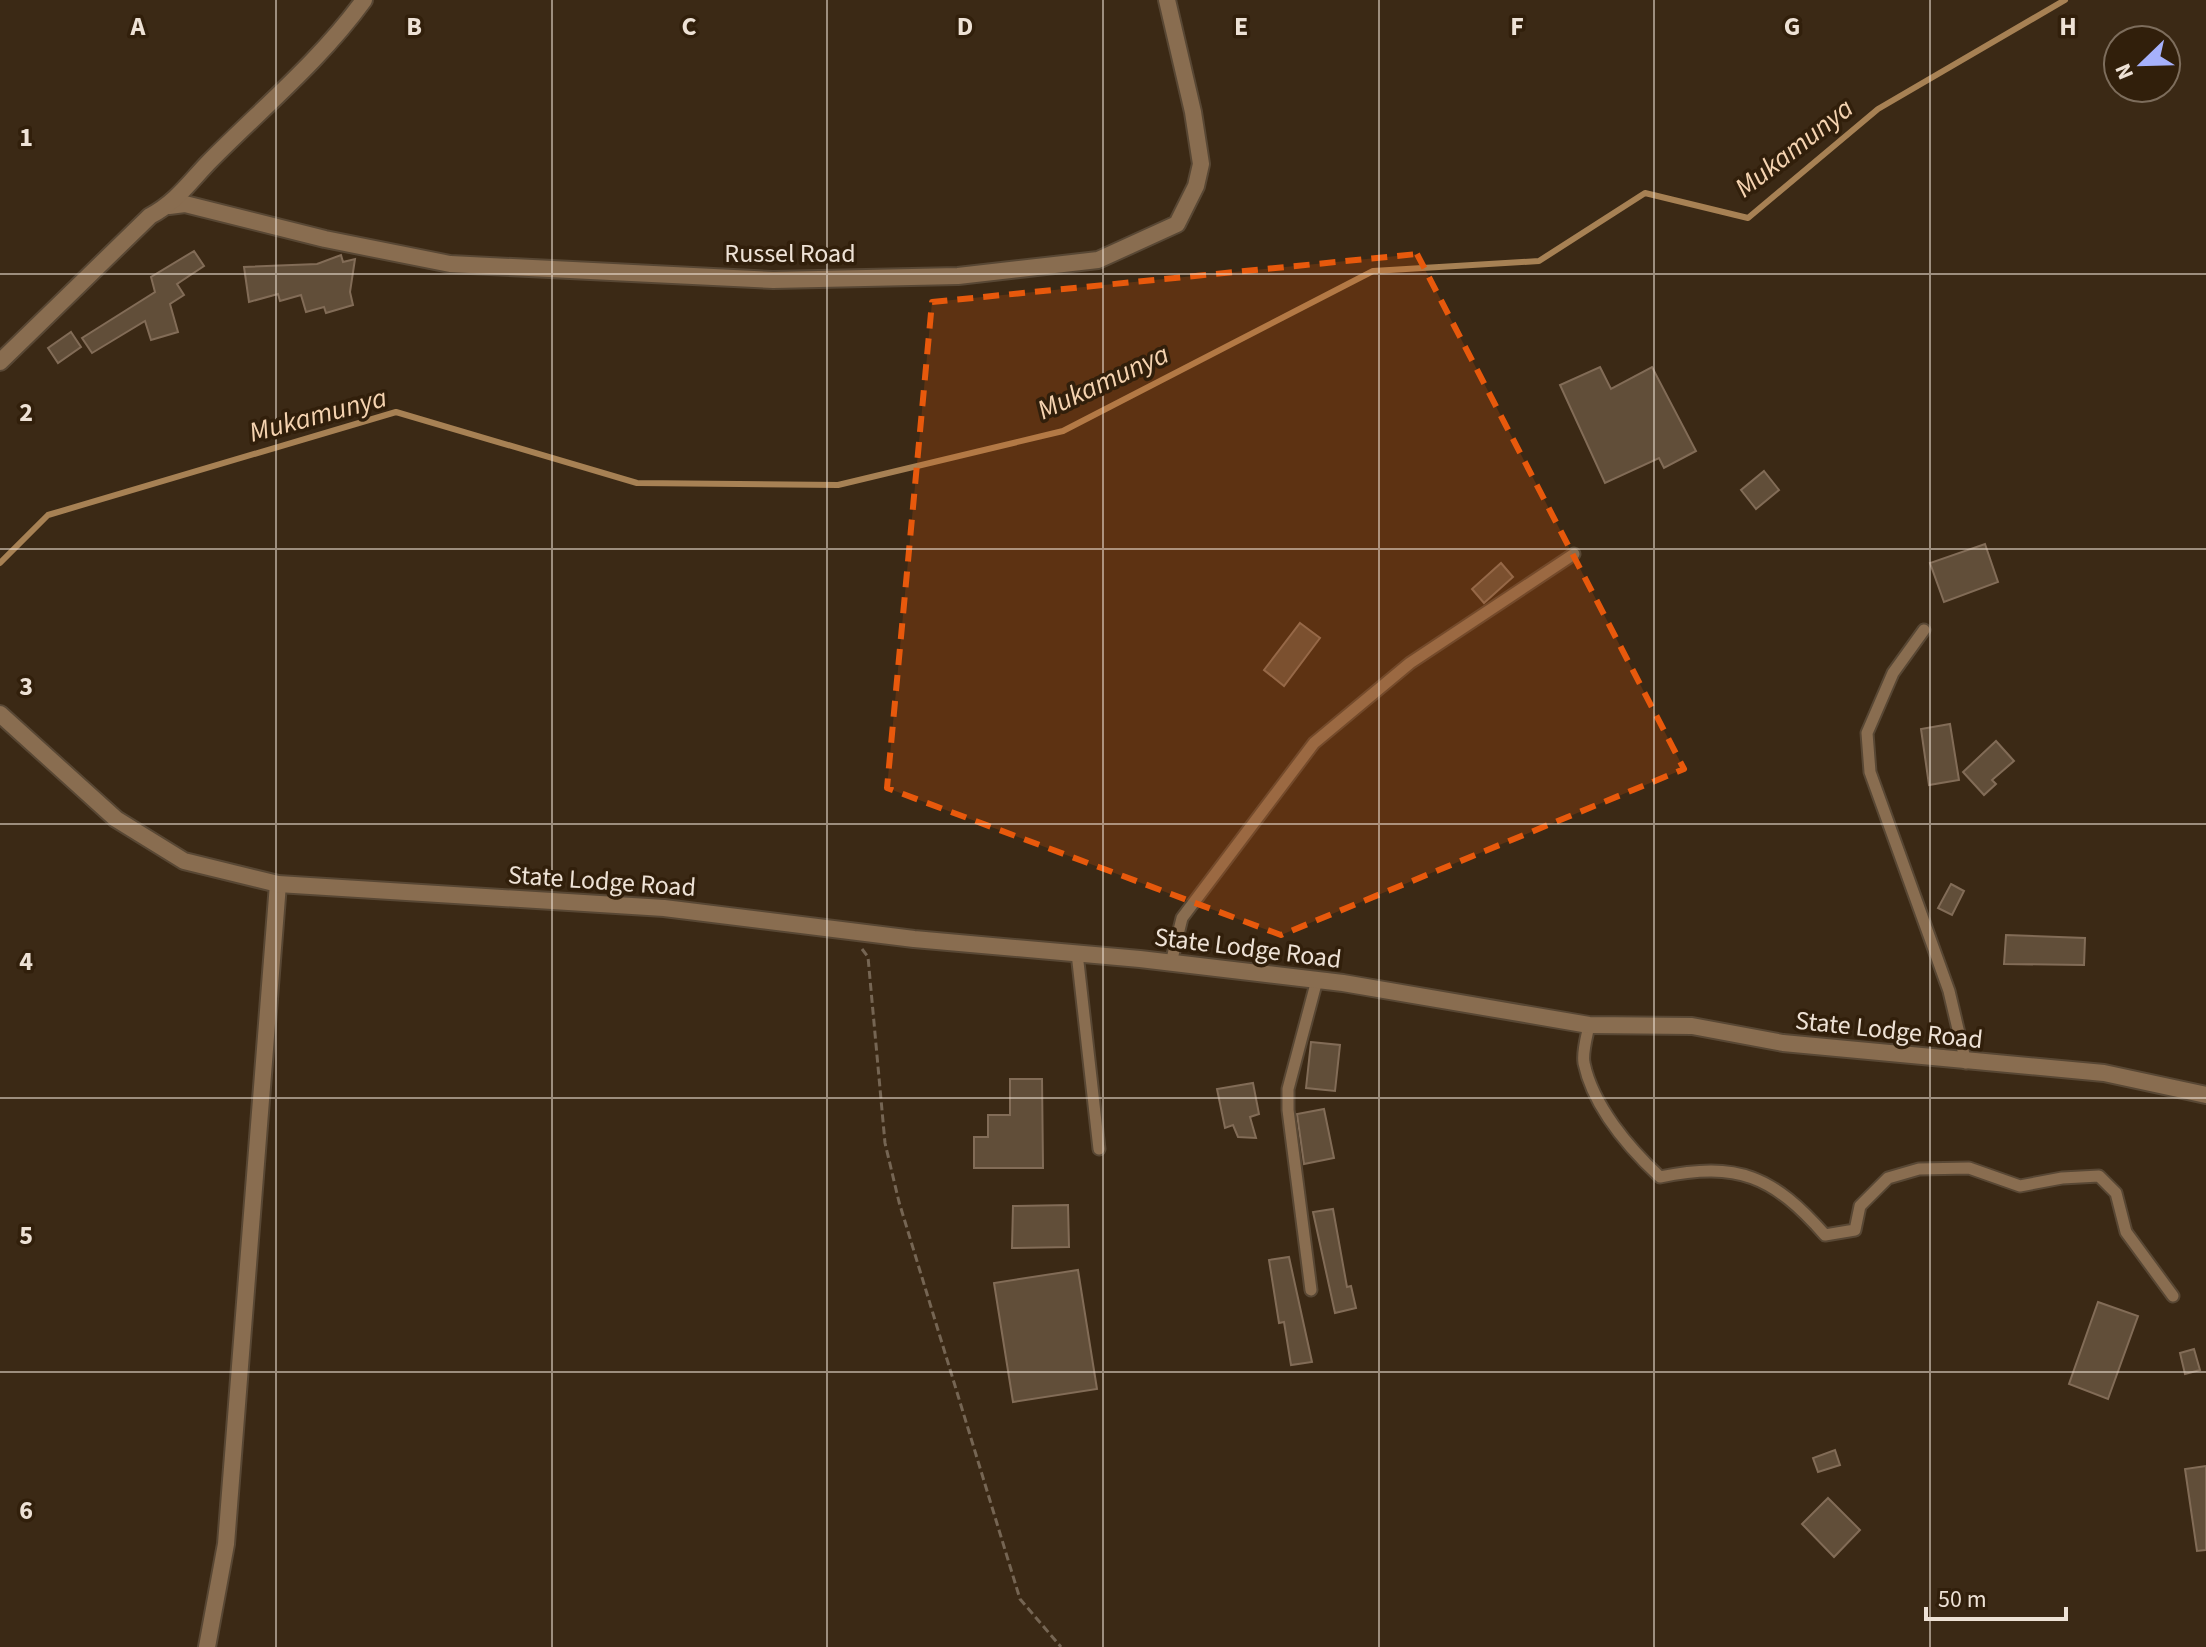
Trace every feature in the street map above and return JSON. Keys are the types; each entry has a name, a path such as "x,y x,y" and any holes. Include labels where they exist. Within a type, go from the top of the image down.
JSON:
{"street":[{"path":"0,362 150,216 169,206 208,163 311,66 353,8 364,0"},
{"name":"Russel Road","path":"169,206 185,204 325,239 450,264 773,280 958,276 1098,260 1177,224 1196,186 1201,164 1193,112 1167,0"},
{"name":"State Lodge Road","path":"0,714 116,819 184,861 278,884 664,908 914,939 1171,963 1317,980 1589,1025 1692,1026 1783,1043 1966,1063 2104,1073 2206,1095"},
{"path":"207,1647 226,1544 278,884"}],"lane":[{"path":"1171,963 1182,918 1314,743 1410,663 1574,554"},
{"path":"1924,630 1893,673 1867,733 1870,772 1949,991 1966,1063"},
{"path":"1077,953 1099,1149"},
{"path":"1311,1290 1288,1089 1317,980"},
{"path":"1589,1025 1583,1061 1599,1098 1630,1148 1660,1177 1697,1170 1742,1174 1767,1182 1802,1209 1825,1235 1855,1230 1860,1206 1888,1178 1919,1169 1969,1168 2020,1186 2062,1178 2099,1176 2116,1193 2126,1232 2173,1296"}],"path":[{"path":"855,940 868,957 867,979 885,1143 919,1272 1020,1599 1061,1647"}],"highlighted area":[{"path":"1417,254 1684,769 1281,935 887,788 932,302"}],"building":[{"path":"194,251 204,266 177,284 184,295 170,304 178,332 151,340 145,321 92,353 82,338 155,292 151,277"},
{"path":"341,255 343,262 355,259 350,292 353,305 326,313 324,307 306,312 301,295 280,301 278,294 249,302 244,267 317,264"},
{"path":"71,332 81,347 58,363 48,348"},
{"path":"1600,367 1611,389 1652,367 1696,451 1664,468 1659,458 1605,483 1560,385"},
{"path":"1764,471 1779,490 1756,509 1741,490"},
{"path":"1985,544 1998,582 1944,602 1930,563"},
{"path":"1501,563 1513,577 1484,603 1472,589"},
{"path":"1300,623 1320,638 1284,686 1264,670"},
{"path":"1950,724 1959,780 1929,785 1921,729"},
{"path":"1996,741 2014,761 1992,780 1996,784 1984,795 1963,772"},
{"path":"1951,884 1964,891 1952,915 1938,908"},
{"path":"2006,935 2085,938 2084,965 2004,964"},
{"path":"1311,1042 1340,1045 1335,1091 1306,1088"},
{"path":"1010,1079 1042,1079 1043,1168 974,1168 974,1137 988,1137 988,1115 1010,1115"},
{"path":"1253,1083 1259,1114 1250,1117 1256,1138 1238,1137 1233,1125 1225,1128 1217,1089"},
{"path":"1324,1109 1334,1158 1304,1164 1297,1114"},
{"path":"1068,1205 1069,1247 1012,1248 1013,1206"},
{"path":"1333,1209 1347,1287 1351,1286 1356,1308 1335,1313 1313,1212"},
{"path":"1289,1257 1312,1362 1291,1365 1284,1322 1279,1323 1269,1260"},
{"path":"1078,1270 1097,1389 1013,1402 994,1283"},
{"path":"2098,1302 2138,1316 2108,1399 2069,1384"},
{"path":"2194,1349 2200,1370 2185,1374 2180,1353"},
{"path":"1835,1450 1840,1465 1818,1472 1813,1458"},
{"path":"2206,1466 2206,1550 2197,1551 2185,1469"},
{"path":"1828,1498 1860,1530 1834,1557 1802,1524"}],"waterway":[{"name":"Mukamunya","path":"0,563 48,515 396,412 637,483 838,485 1063,431 1373,271 1539,261 1645,193 1748,218 1878,109 2065,0"}]}
